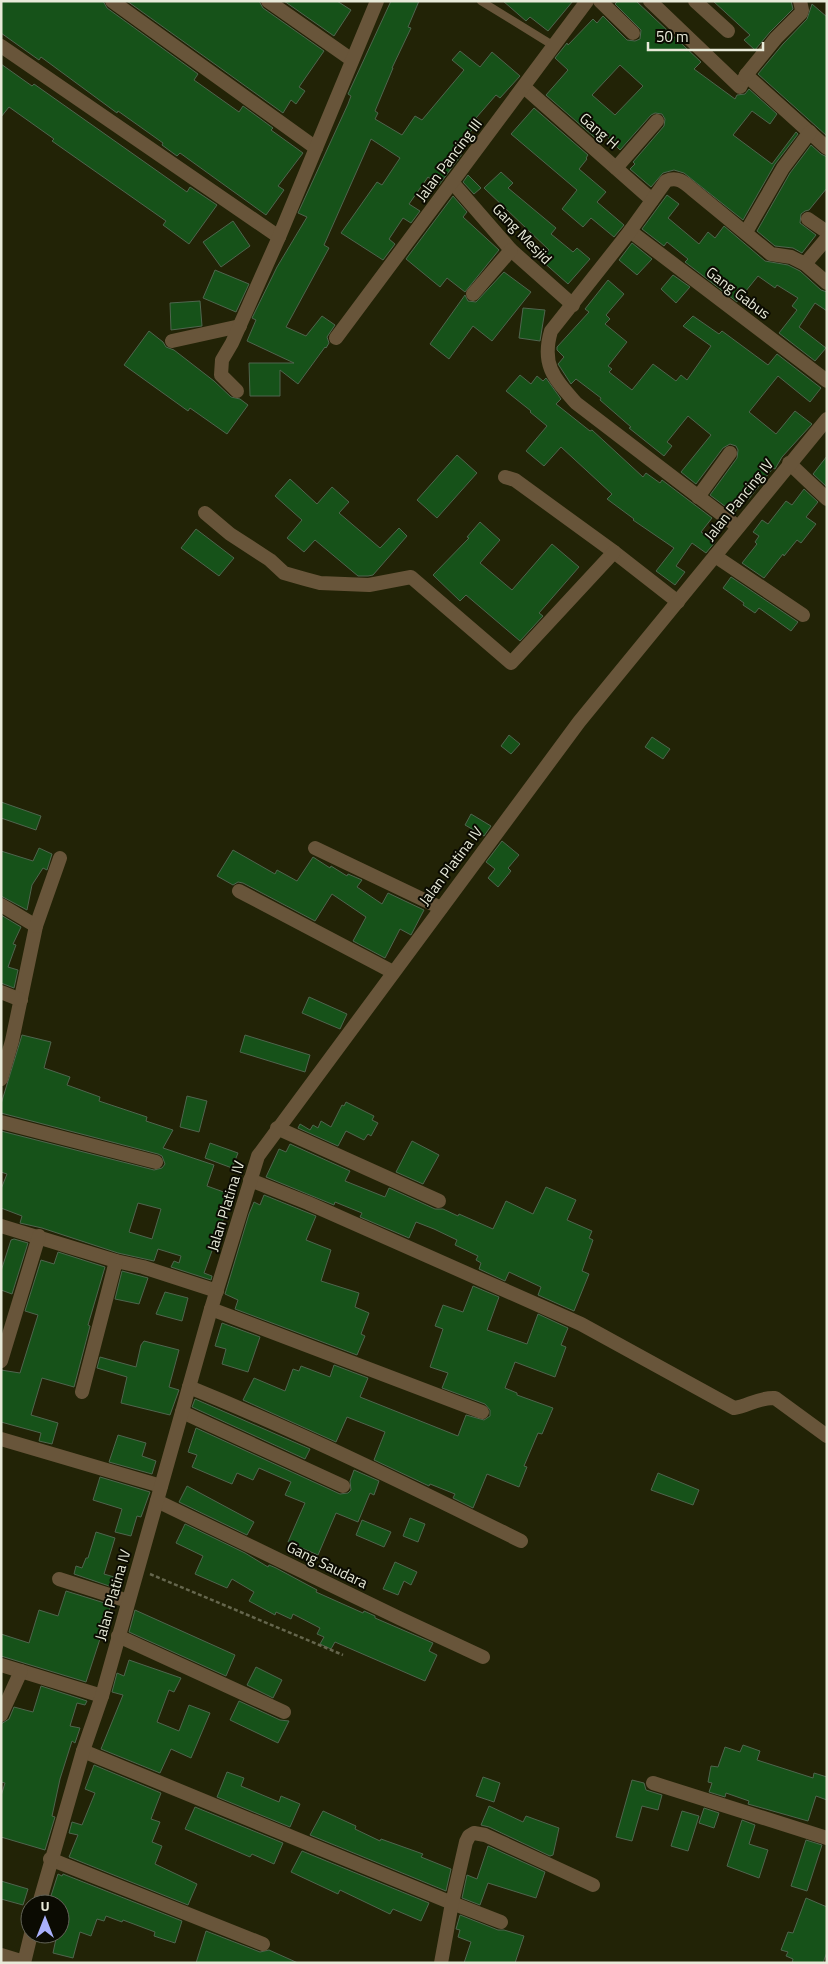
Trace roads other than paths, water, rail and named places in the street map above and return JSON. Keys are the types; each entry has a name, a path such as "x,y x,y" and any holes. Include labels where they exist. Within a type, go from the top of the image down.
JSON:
{"street":[{"path":"112,1 316,148"},
{"path":"268,1 352,60"},
{"path":"237,391 221,375 222,360 240,326 279,237 377,1"},
{"name":"Jalan Pancing III","path":"336,338 587,1"},
{"path":"600,1 634,33"},
{"path":"650,1 740,87 746,75 776,38 801,13 800,1"},
{"path":"695,1 728,31"},
{"path":"1,46 279,237"},
{"path":"746,75 827,148"},
{"name":"Gang H","path":"524,87 652,200"},
{"path":"616,168 657,121"},
{"path":"746,232 783,168 810,132"},
{"path":"738,527 576,403 551,371 546,346 551,331 630,231 666,181 674,178 681,180 771,254 791,257 805,264 827,282"},
{"name":"Gang Mesjid","path":"452,182 511,250 572,305"},
{"path":"808,219 827,232"},
{"name":"Gang Gabus","path":"630,231 827,381"},
{"path":"805,264 827,238"},
{"path":"473,294 511,250"},
{"path":"172,341 240,326"},
{"name":"Jalan Pancing IV","path":"678,602 827,419"},
{"path":"698,497 730,453"},
{"path":"789,464 827,499"},
{"path":"505,477 515,480 614,552 678,602"},
{"path":"205,513 230,534 270,560 284,573 305,580 368,585 411,577 511,663 614,552"},
{"path":"715,556 803,615"},
{"name":"Jalan Platina IV","path":"41,1894 50,1859 83,1751 102,1696 211,1308 258,1156 579,722 678,602"},
{"path":"316,848 441,908"},
{"path":"1,1079 12,1042 36,926 60,858"},
{"path":"239,891 393,972"},
{"path":"1,905 36,926"},
{"path":"1,992 21,1000"},
{"path":"1,1122 156,1162"},
{"path":"277,1128 439,1201"},
{"path":"250,1180 581,1324 734,1408 766,1397 774,1398 827,1436"},
{"path":"1,1226 116,1261 143,1267 216,1291"},
{"path":"1,1361 39,1236"},
{"path":"82,1392 116,1261"},
{"path":"211,1308 482,1412"},
{"path":"189,1388 277,1423 521,1541"},
{"path":"182,1412 343,1486"},
{"path":"1,1438 161,1486"},
{"name":"Gang Saudara","path":"157,1501 483,1657"},
{"path":"59,1579 128,1601"},
{"path":"118,1636 284,1712"},
{"path":"1,1665 102,1696"},
{"path":"1,1715 21,1671"},
{"path":"83,1751 501,1922"},
{"path":"653,1783 827,1838"},
{"path":"441,1963 466,1842 469,1836 474,1833 485,1835 593,1884"},
{"path":"50,1859 263,1944"},
{"path":"1,1955 24,1962 28,1944"}],"lane":[{"path":"481,1 554,46"}]}
